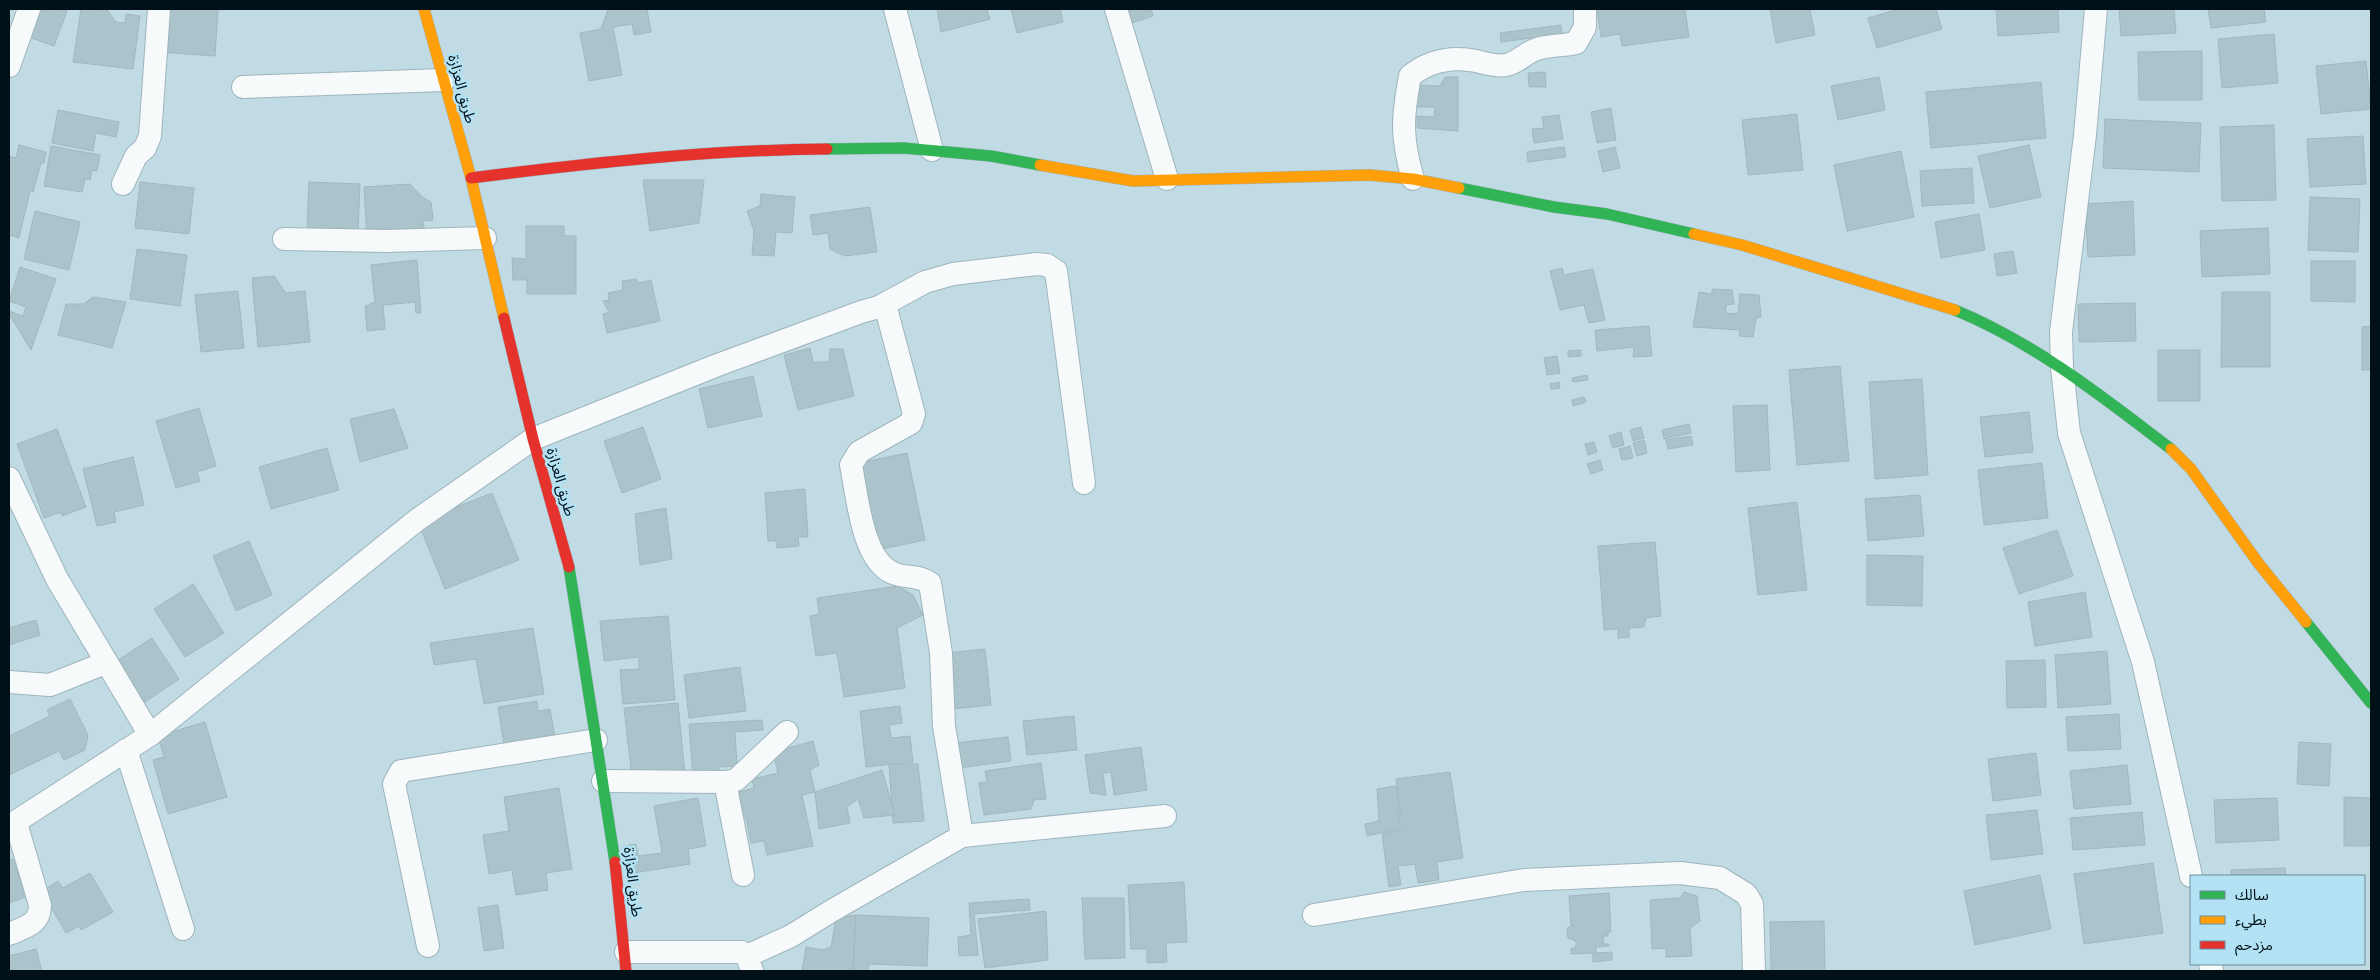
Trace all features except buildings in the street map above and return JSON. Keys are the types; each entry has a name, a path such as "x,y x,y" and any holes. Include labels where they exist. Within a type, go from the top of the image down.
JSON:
{"street":[{"path":"9,66 29,9"},
{"path":"123,184 136,156 145,148 150,136 159,9"},
{"name":"طريق العزازة","path":"424,9 471,178 533,439 567,555 617,873 626,961"},
{"path":"895,9 932,150"},
{"path":"1116,9 1167,179"},
{"path":"1413,179 1404,148 1403,113 1410,76 1422,66 1441,60 1470,60 1505,65 1513,63 1528,52 1540,48 1576,43 1585,26 1586,9"},
{"path":"2096,9 2085,135 2061,332 2062,367 2069,433 2142,662 2191,875"},
{"path":"243,87 444,80"},
{"path":"471,178 566,166 786,149 904,148 991,156 1133,182 1167,179 1369,175 1413,179 1554,207 1607,214 1742,245 1954,310 1986,323 2062,367 2172,449 2191,469 2259,564 2371,703"},
{"path":"284,239 386,242 485,238"},
{"path":"9,934 33,924 40,914 40,904 12,825 150,735 417,520 533,439 715,366 879,307 925,282 953,274 1038,264 1047,265 1056,271 1084,483"},
{"path":"879,307 887,312 914,414 911,423 859,452 851,465 868,546 880,564 893,573 921,577 930,583 940,653 944,726 962,836"},
{"path":"9,478 57,579 105,663 150,735"},
{"path":"9,682 50,685 105,663"},
{"path":"603,781 725,782 736,780 787,732"},
{"path":"428,946 394,784 397,776 402,771 596,740"},
{"path":"126,750 183,929"},
{"path":"725,782 743,874"},
{"path":"626,961 730,951 742,952 750,964 833,910 962,836 1166,816"},
{"path":"1314,915 1524,880 1680,873 1720,878 1746,894 1752,904 1754,971"}],"traffic: fast":[{"path":"827,149 904,148 991,156 1040,165"},
{"path":"1459,188 1554,207 1607,214 1694,234"},
{"path":"1955,310 2013,338 2068,372 2171,449"},
{"path":"569,567 615,862"},
{"path":"2306,622 2371,703"}],"traffic: slow":[{"path":"424,9 471,178 504,318"},
{"path":"1040,165 1133,181 1369,175 1413,179 1459,188"},
{"path":"1694,234 1742,245 1955,310"},
{"path":"2171,449 2191,469 2259,564 2306,622"}],"traffic: jam":[{"path":"471,178 648,158 827,149"},
{"path":"504,318 533,439 569,567"},
{"path":"615,862 626,971"}]}
